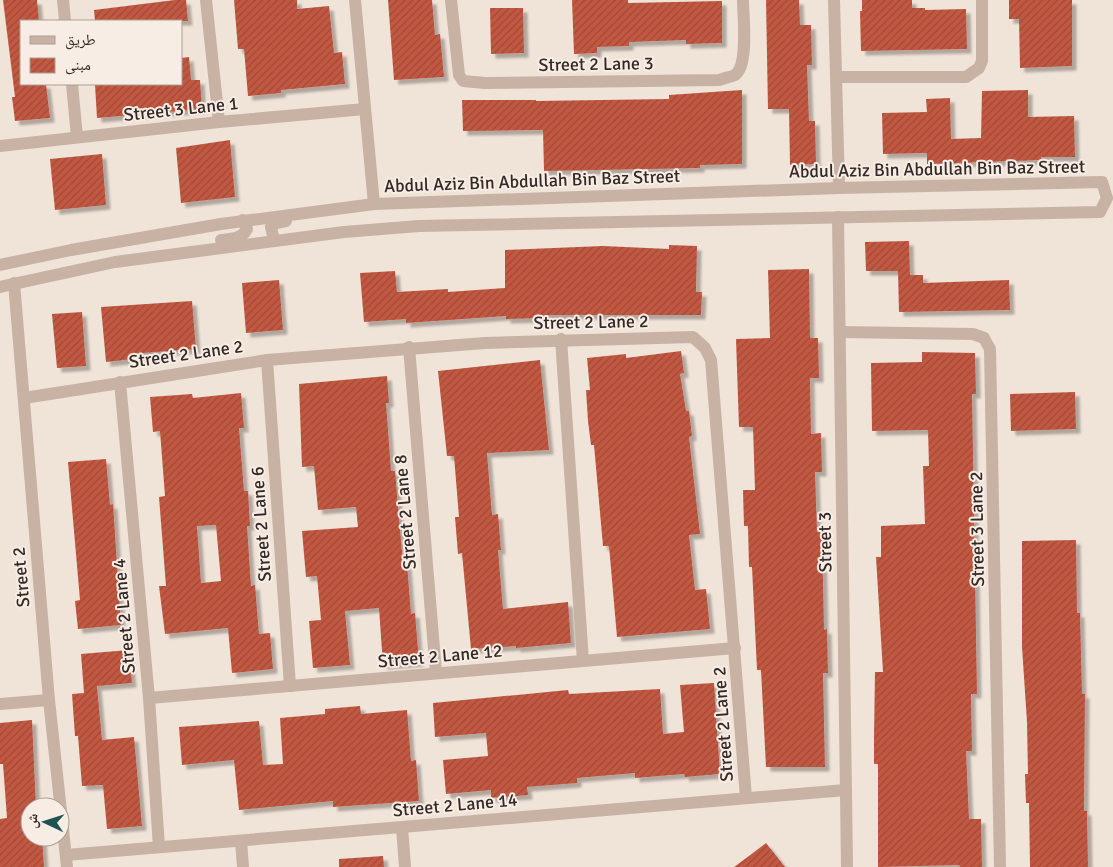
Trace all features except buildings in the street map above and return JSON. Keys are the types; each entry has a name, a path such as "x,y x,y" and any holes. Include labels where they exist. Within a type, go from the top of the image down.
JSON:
{"street":[{"path":"63,0 65,20"},
{"path":"206,0 219,122"},
{"path":"356,0 374,204"},
{"name":"Street 2 Lane 3","path":"450,0 459,75 463,81 485,83 719,80 735,75 740,69 743,57 743,0"},
{"path":"834,0 839,188"},
{"path":"836,77 966,77 980,68 982,61 982,0"},
{"path":"72,85 77,137"},
{"name":"Street 3 Lane 1","path":"0,146 219,122 366,109"},
{"name":"Abdul Aziz Bin Abdullah Bin Baz Street","path":"0,265 71,250 243,220 374,204 839,188 1102,182 1107,198 1100,212 418,226 344,232 115,262 0,287"},
{"path":"274,241 271,227 276,223 304,217 315,212"},
{"name":"Street 3","path":"838,217 847,867"},
{"path":"176,254 190,246 236,238 244,234 247,230 243,220"},
{"name":"Street 2","path":"14,283 49,700 67,861"},
{"name":"Street 3 Lane 2","path":"840,332 973,334 984,338 990,349 1000,867"},
{"name":"Street 2 Lane 2","path":"24,398 267,360 409,347 561,339 693,337 705,348 711,360 746,798"},
{"path":"561,339 583,661"},
{"name":"Street 2 Lane 8","path":"409,347 436,674"},
{"name":"Street 2 Lane 6","path":"267,360 290,686"},
{"name":"Street 2 Lane 4","path":"120,382 149,698 159,847"},
{"name":"Street 2 Lane 12","path":"149,698 735,648"},
{"path":"0,704 49,700"},
{"name":"Street 2 Lane 14","path":"67,861 159,847 846,790"},
{"path":"402,827 405,867"},
{"path":"241,841 243,867"}]}
